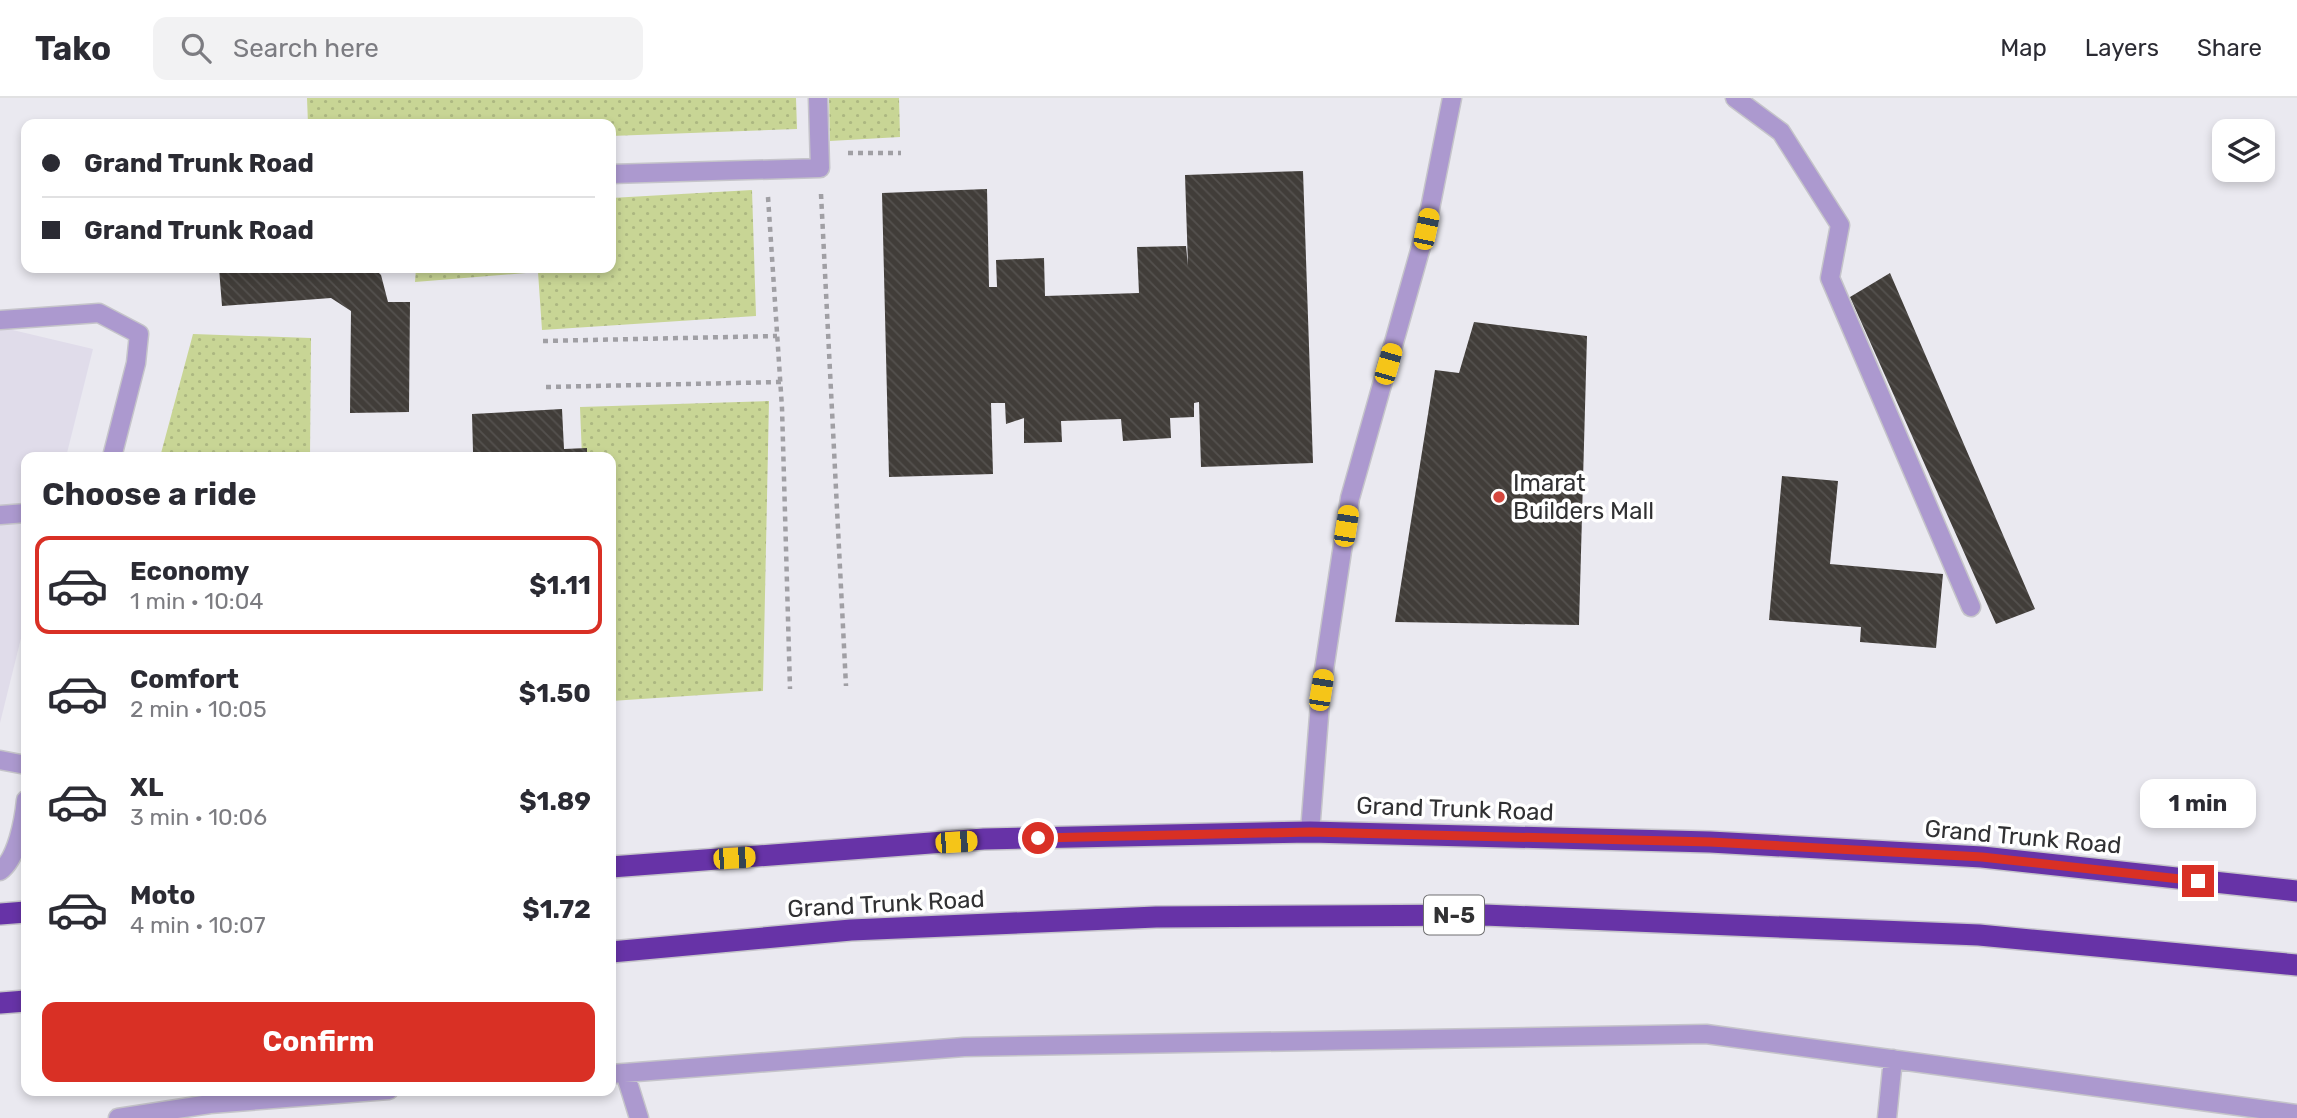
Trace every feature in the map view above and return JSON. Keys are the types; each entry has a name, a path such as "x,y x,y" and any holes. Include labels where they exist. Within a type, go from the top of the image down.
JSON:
{"highway":[{"name":"Grand Trunk Road","path":"616,867 984,839 1310,832 1710,842 1982,857 2297,891"},
{"path":"0,915 21,913"},
{"name":"Grand Trunk Road","path":"616,951 851,930 1142,918 1484,915 1979,935 2297,965"},
{"path":"0,1003 21,1001"}],"street":[{"path":"616,174 766,170 820,160 818,98"},
{"path":"1310,832 1321,690 1350,498 1426,229 1452,98"},
{"path":"1735,98 1781,132 1840,225 1830,278 1971,607"},
{"path":"0,320 99,313 139,334 136,363 113,452"},
{"path":"0,515 21,513"},
{"path":"0,760 21,764"},
{"path":"0,871 7,866 21,830"},
{"path":"639,1118 618,1073 964,1047 1706,1034 2297,1114"},
{"path":"1887,1118 1893,1059"},
{"path":"118,1118 210,1104 312,1096"}],"path":[{"path":"846,686 820,160 901,153"},
{"path":"766,170 781,382 790,689"},
{"path":"543,341 778,337"},
{"path":"546,387 781,382"}],"shaded area":[{"path":"0,327 93,349 67,452 21,452 21,638 0,723"}],"green space":[{"path":"307,98 796,98 797,129 616,136 616,119 308,119"},
{"path":"829,98 899,98 900,137 830,141"},
{"path":"752,190 756,316 542,330 538,273 616,273 616,198"},
{"path":"416,273 526,273 415,282"},
{"path":"193,334 311,338 310,452 161,452"},
{"path":"769,401 763,691 616,701 616,452 582,452 580,407"}],"building":[{"path":"1303,171 1313,463 1201,467 1199,402 1194,403 1194,417 1170,418 1171,438 1123,441 1121,419 1061,421 1062,442 1024,443 1024,418 1006,424 1005,403 991,403 993,474 889,477 882,193 987,189 989,287 997,287 996,260 1044,258 1045,296 1139,293 1137,247 1186,246 1188,266 1185,175"},
{"path":"219,273 379,273 388,302 410,302 409,412 350,413 351,311 331,298 222,306"},
{"path":"1890,273 2035,609 1996,624 1850,297"},
{"name":"Imarat Builders Mall","path":"1474,322 1587,336 1579,625 1395,622 1435,370 1459,373"},
{"path":"562,409 564,449 587,448 587,452 473,452 472,414"},
{"path":"1782,476 1838,481 1830,564 1943,574 1936,648 1860,642 1861,627 1769,620"}],"place":[{"name":"Imarat Builders Mall","path":"1499,497"}],"route":[{"path":"1038,838 1310,832 1710,842 1982,857 2198,881"}]}
